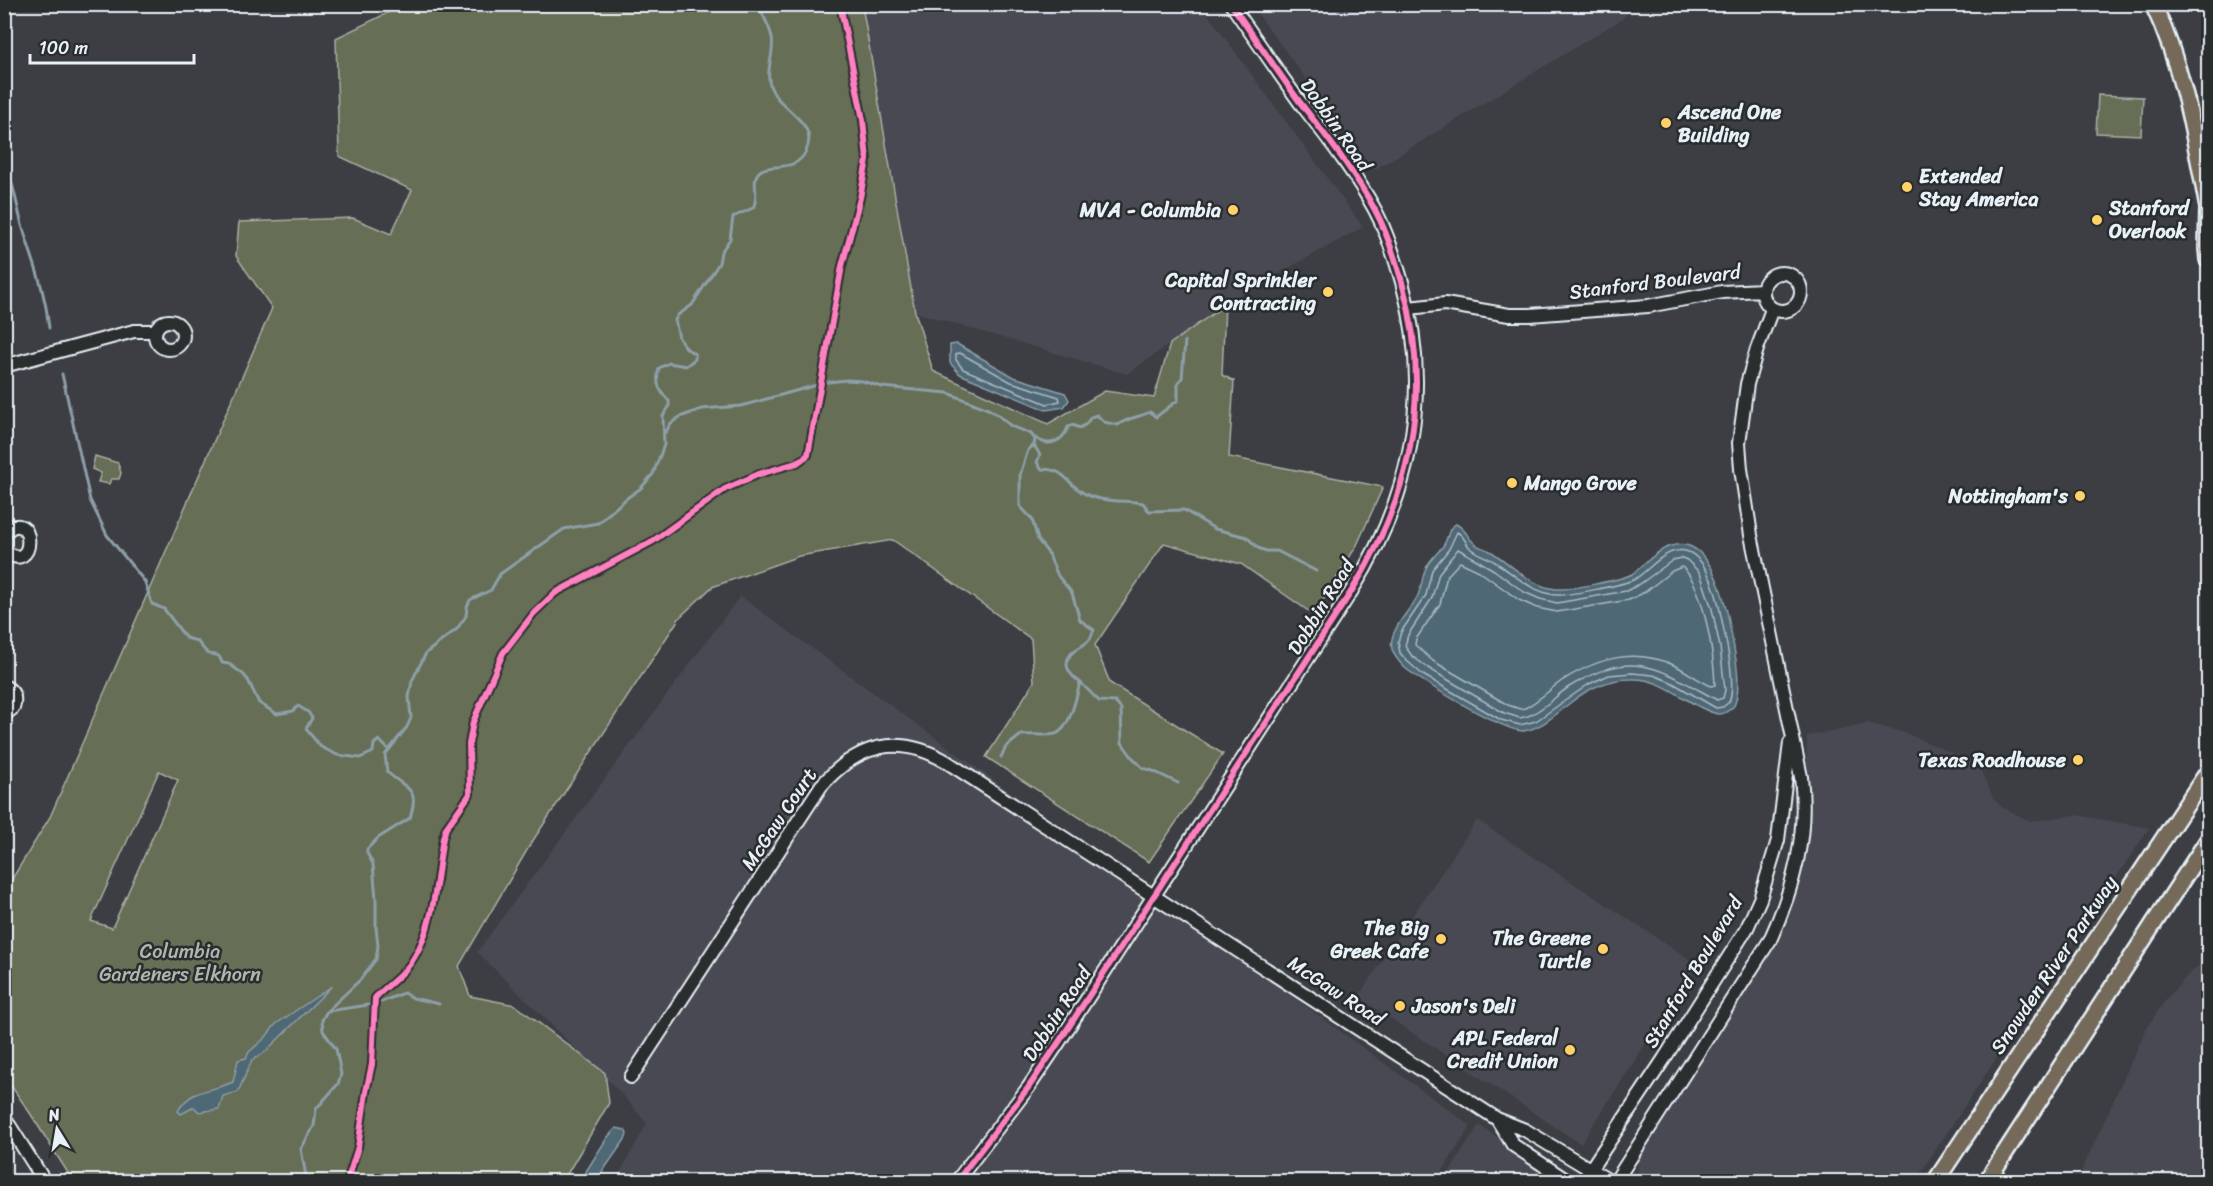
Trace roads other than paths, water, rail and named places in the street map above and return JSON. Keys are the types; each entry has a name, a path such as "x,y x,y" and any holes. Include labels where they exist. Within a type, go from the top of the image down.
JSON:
{"main road":[{"path":"2153,4 2174,54 2185,89 2208,208 2206,249 2208,260"},
{"name":"Snowden River Parkway","path":"1935,1182 2208,772"},
{"path":"1986,1182 2208,840"}],"street":[{"name":"Dobbin Road","path":"956,1182 1028,1088 1351,592 1382,538 1404,477 1415,410 1417,382 1409,308 1395,259 1375,210 1340,156 1231,4"},
{"path":"1776,274 1790,274 1798,281 1801,288 1798,303 1785,312 1772,309 1765,302 1763,290 1767,280 1776,274"},
{"name":"Stanford Boulevard","path":"1409,308 1445,304 1509,315 1530,315 1648,306 1722,292 1763,290"},
{"name":"Stanford Boulevard","path":"1613,1182 1770,940 1784,908 1801,846 1804,803 1743,494 1739,443 1747,384 1772,309"},
{"path":"4,366 134,331 155,331"},
{"path":"4,533 13,527 22,528 28,534 30,543 22,554 13,555 4,550"},
{"path":"4,686 15,698 13,708 4,715"},
{"name":"Stanford Boulevard","path":"1581,1182 1747,928 1760,899 1778,840 1790,753 1790,726"},
{"name":"McGaw Court","path":"631,1077 821,786 839,767 868,750 908,746 930,752 1155,895"},
{"name":"McGaw Road","path":"1155,895 1497,1119 1525,1130 1613,1182"},
{"path":"4,1117 45,1182"},
{"name":"McGaw Road","path":"1497,1119 1513,1145 1569,1182"}],"water":[{"path":"957,344 1014,377 1065,393 1069,400 1064,407 1046,410 960,374 950,363 950,345"},
{"path":"1456,524 1476,545 1490,551 1537,584 1556,589 1618,579 1632,574 1658,552 1668,547 1682,545 1693,548 1703,555 1722,592 1738,674 1737,697 1734,706 1725,713 1717,714 1655,683 1623,679 1591,689 1543,724 1524,731 1500,724 1428,684 1401,664 1393,652 1391,643 1399,624 1417,597 1424,572 1445,543 1451,528"},
{"path":"332,986 263,1054 252,1060 238,1092 223,1096 219,1109 199,1112 194,1107 181,1114 178,1111 195,1094 233,1082 238,1060 246,1058 276,1024"},
{"path":"616,1128 625,1130 626,1138 596,1181 580,1181 607,1138"}],"waterway":[{"path":"307,1182 301,1149 314,1126 316,1109 338,1084 341,1074 336,1049 323,1031 322,1020 327,1011 360,980 376,959 378,946 376,899 373,864 367,849 378,838 410,818 413,808 410,790 387,772 385,755 407,727 411,718 409,697 412,681 426,653 457,629 466,616 470,600 491,590 500,574 564,529 598,523 641,488 653,474 664,445 663,416 669,407 669,401 660,390 658,383 659,368 669,363 686,366 695,359 695,354 687,349 679,338 675,320 692,305 719,263 721,252 730,239 733,217 753,208 756,198 755,180 758,173 768,168 795,163 806,151 809,141 808,132 771,88 769,69 773,44 768,25 757,4"},
{"path":"4,162 13,185 22,225 42,288 49,328"},
{"path":"1036,438 1045,443 1055,442 1063,436 1068,427 1072,425 1080,428 1091,417 1097,415 1104,422 1118,425 1150,412 1156,417 1178,400 1178,383 1182,378 1185,341"},
{"path":"62,374 90,500 107,535 145,582 152,604 164,609 186,638 197,641 207,653 218,656 222,663 229,664 243,674 259,703 277,714 293,711 298,706 308,712 312,718 306,729 321,747 337,755 360,758 373,752 374,744 379,740 388,749"},
{"path":"666,432 670,424 680,417 702,409 741,406 828,382 862,381 882,387 948,393 988,409 1011,426 1031,434 1040,455 1037,462 1041,469 1060,473 1076,488 1089,496 1104,500 1143,503 1149,511 1184,510 1215,529 1247,537 1258,548 1277,551 1316,571"},
{"path":"1001,757 1006,747 1021,735 1055,734 1065,726 1080,682 1069,672 1068,659 1074,651 1089,641 1094,630 1080,620 1072,593 1058,576 1048,553 1038,540 1032,519 1020,506 1020,475 1028,450 1034,445"},
{"path":"1080,682 1099,701 1115,702 1121,709 1122,743 1132,757 1143,768 1178,783"},
{"path":"381,1002 404,993 413,998 439,1004"},
{"path":"328,1011 368,1005"}],"place":[{"name":"Ascend One Building","path":"1666,123"},
{"name":"Extended Stay America","path":"1907,187"},
{"name":"MVA - Columbia","path":"1233,210"},
{"name":"Stanford Overlook","path":"2097,220"},
{"name":"Capital Sprinkler Contracting","path":"1328,292"},
{"name":"Mango Grove","path":"1512,483"},
{"name":"Nottingham's","path":"2080,496"},
{"name":"Texas Roadhouse","path":"2078,760"},
{"name":"The Big Greek Cafe","path":"1441,939"},
{"name":"The Greene Turtle","path":"1603,949"},
{"name":"Jason's Deli","path":"1400,1006"},
{"name":"APL Federal Credit Union","path":"1570,1050"}],"park label":[{"name":"Columbia Gardeners Elkhorn","path":"180,962"}]}
